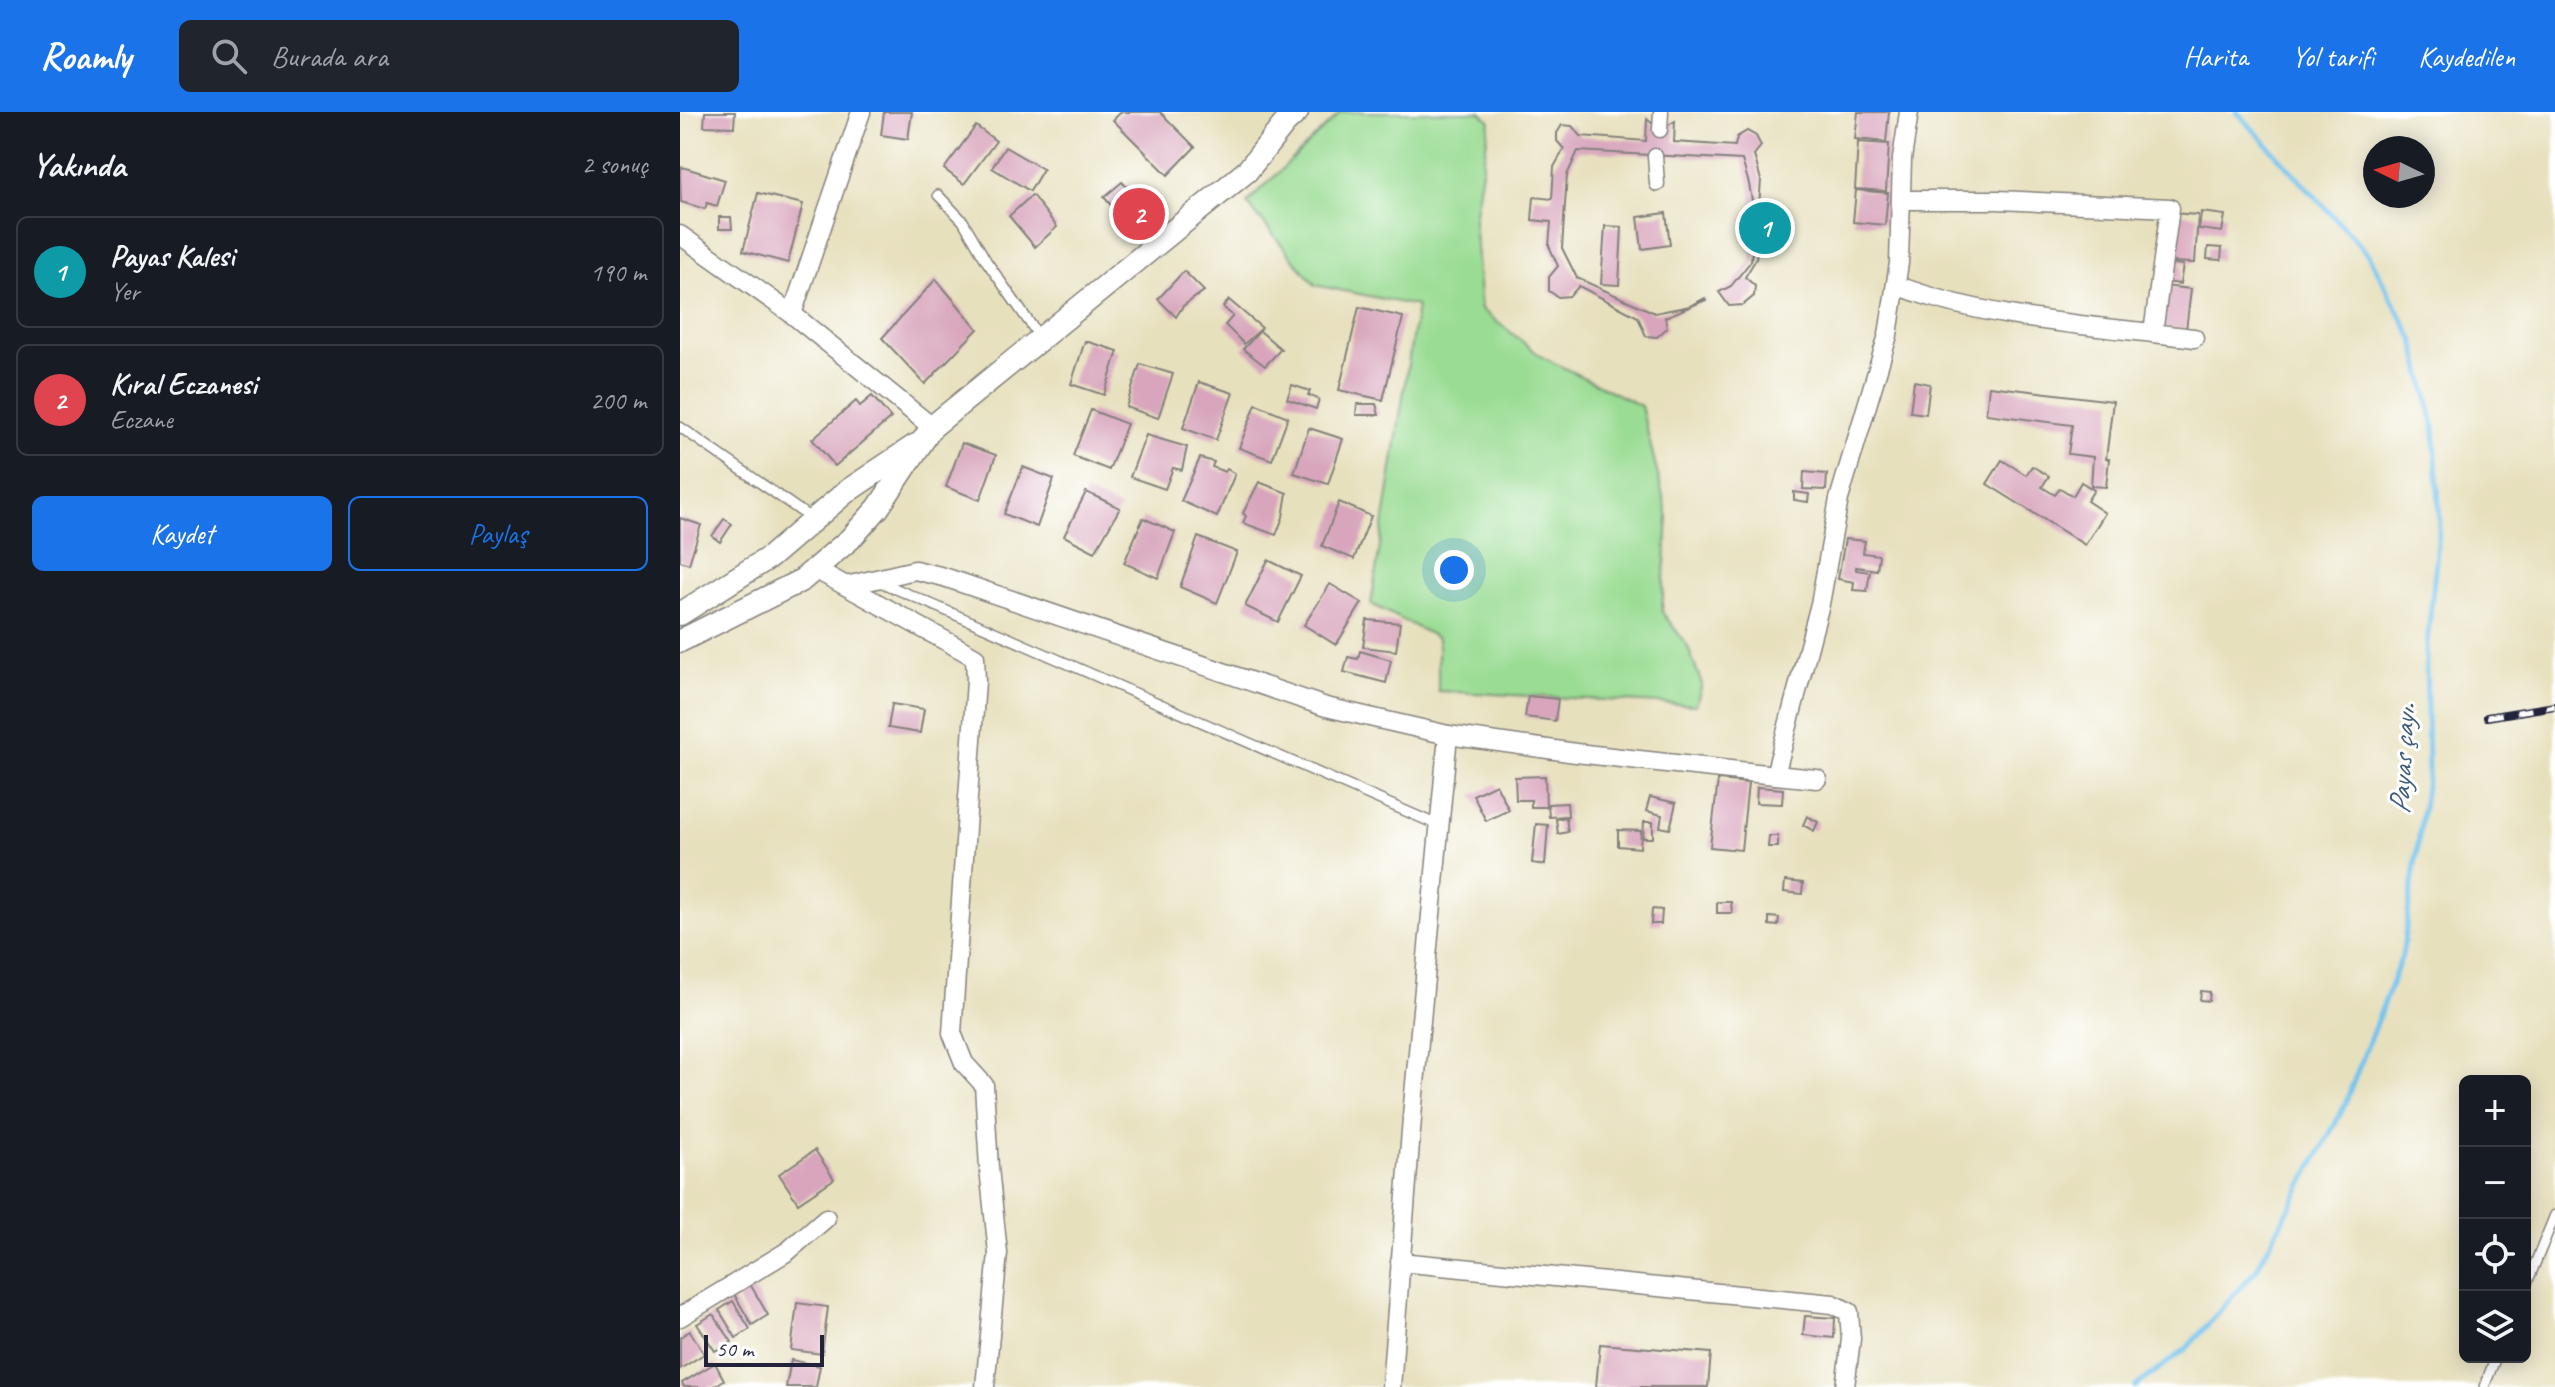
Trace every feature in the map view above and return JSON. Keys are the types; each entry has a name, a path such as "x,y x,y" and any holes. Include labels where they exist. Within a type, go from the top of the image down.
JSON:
{"street":[{"path":"792,314 861,112"},
{"path":"1660,130 1661,112"},
{"path":"1775,775 1820,604 1839,499 1888,335 1896,285 1902,159 1909,112"},
{"path":"680,614 770,557 846,492 926,435 1247,171 1287,116"},
{"path":"1655,156 1657,184"},
{"path":"1901,200 1998,200 2170,208 2153,333"},
{"path":"680,235 792,314 926,435"},
{"path":"1896,285 1934,300 1990,312 2194,338"},
{"path":"680,641 802,580 850,539 878,508 926,435"},
{"path":"815,569 975,657 976,681 952,1033 964,1063 984,1085 998,1253 985,1387"},
{"path":"846,586 915,570 944,577 1326,707 1448,735 1576,753 1817,779"},
{"path":"1391,1387 1448,735"},
{"path":"680,1317 788,1251 826,1218"},
{"path":"1400,1262 1833,1304 1849,1312 1851,1339 1845,1387"}],"lane":[{"path":"938,195 963,221 987,262 1041,339"},
{"path":"680,427 815,521"},
{"path":"874,579 1440,826"},
{"path":"2531,1273 2555,1215"},
{"path":"2484,1387 2494,1363"}],"green space":[{"path":"1341,112 1481,112 1490,121 1474,219 1481,309 1542,357 1641,406 1668,517 1662,612 1687,645 1702,684 1696,705 1438,691 1438,638 1371,604 1417,306 1315,285 1247,203"}],"building":[{"path":"705,112 735,112 734,127 704,126"},
{"path":"884,112 912,112 908,139 881,135"},
{"path":"1121,112 1160,112 1195,147 1168,175 1113,120"},
{"path":"1858,112 1889,112 1886,142 1855,139"},
{"path":"1647,119 1660,130 1675,121 1674,142 1735,146 1737,137 1747,131 1756,136 1761,146 1754,155 1761,180 1759,206 1778,206 1776,234 1759,236 1756,259 1745,277 1755,286 1754,296 1743,305 1729,306 1719,292 1731,286 1751,261 1755,217 1742,160 1578,151 1567,175 1562,248 1577,278 1655,313 1706,300 1665,317 1667,328 1657,337 1646,336 1638,317 1579,286 1570,296 1558,297 1549,291 1549,277 1558,266 1549,246 1551,222 1532,220 1534,197 1552,199 1554,167 1564,149 1557,141 1562,125 1572,126 1581,136 1646,141"},
{"path":"976,126 996,141 964,184 944,169"},
{"path":"1858,142 1889,144 1886,191 1855,189"},
{"path":"1005,147 1043,169 1030,191 992,168"},
{"path":"682,167 725,180 717,206 707,203 705,209 681,202"},
{"path":"1122,182 1147,208 1127,224 1104,197"},
{"path":"1856,190 1888,193 1885,225 1853,222"},
{"path":"758,193 803,204 788,263 743,251"},
{"path":"1032,195 1057,227 1035,247 1009,216"},
{"path":"2201,212 2225,215 2222,232 2199,229"},
{"path":"1666,213 1670,245 1642,249 1638,217"},
{"path":"2172,213 2198,215 2195,263 2168,262"},
{"path":"719,217 731,217 732,229 719,229"},
{"path":"1605,226 1622,227 1619,285 1601,284"},
{"path":"2208,247 2222,248 2221,260 2207,259"},
{"path":"2168,263 2183,265 2180,284 2165,282"},
{"path":"1184,271 1204,291 1183,306 1176,317 1158,299"},
{"path":"936,279 978,329 925,384 882,338"},
{"path":"2163,286 2191,289 2186,330 2159,327"},
{"path":"1229,300 1262,328 1244,344 1225,325 1233,316 1223,307"},
{"path":"1359,307 1403,317 1383,400 1339,390"},
{"path":"1260,331 1281,349 1265,366 1243,349"},
{"path":"1085,341 1118,351 1104,395 1071,384"},
{"path":"1140,364 1173,374 1158,418 1126,407"},
{"path":"1914,381 1930,384 1926,414 1910,412"},
{"path":"1199,382 1233,393 1216,440 1183,428"},
{"path":"1292,385 1310,391 1308,395 1319,399 1316,409 1287,399"},
{"path":"1989,386 2113,401 2106,487 2091,486 2093,457 2068,454 2072,425 1986,414"},
{"path":"872,396 891,418 835,466 812,439 856,401 860,406"},
{"path":"1256,404 1288,417 1272,460 1239,448"},
{"path":"1357,404 1376,404 1379,415 1356,415"},
{"path":"1091,410 1127,424 1109,470 1073,456"},
{"path":"1309,428 1343,439 1328,484 1294,473"},
{"path":"1146,435 1187,447 1182,470 1173,468 1165,489 1130,477"},
{"path":"962,443 996,455 980,500 946,487"},
{"path":"1200,458 1214,462 1212,467 1225,472 1227,469 1235,474 1217,517 1181,501"},
{"path":"2002,460 2026,475 2032,466 2049,476 2042,487 2055,495 2060,488 2073,496 2081,482 2094,490 2087,501 2105,513 2085,545 1987,484"},
{"path":"1023,467 1054,479 1037,527 1004,514"},
{"path":"1804,472 1827,474 1826,490 1803,489"},
{"path":"1259,482 1287,493 1276,535 1243,523 1246,516 1243,513"},
{"path":"1086,492 1120,508 1095,552 1064,536"},
{"path":"1794,492 1809,494 1808,502 1794,500"},
{"path":"1339,502 1371,516 1354,559 1322,546"},
{"path":"680,518 701,525 689,564 680,561"},
{"path":"1143,518 1175,532 1158,578 1124,563"},
{"path":"724,519 732,524 720,542 712,536"},
{"path":"1198,537 1237,552 1217,603 1180,587"},
{"path":"1845,539 1865,541 1863,553 1879,555 1877,570 1856,567 1856,570 1870,572 1867,591 1853,590 1854,582 1838,579"},
{"path":"1268,560 1301,576 1278,622 1245,606"},
{"path":"1330,584 1362,603 1336,645 1304,625"},
{"path":"1367,620 1400,623 1396,651 1363,647"},
{"path":"1360,651 1391,660 1386,683 1344,672 1348,657 1358,659"},
{"path":"1528,696 1558,699 1555,721 1525,717"},
{"path":"892,704 924,709 920,733 888,728"},
{"path":"1545,776 1546,807 1531,807 1531,800 1516,800 1515,777"},
{"path":"1718,780 1748,783 1741,850 1710,847"},
{"path":"1496,784 1509,810 1486,821 1473,795"},
{"path":"1757,787 1783,789 1782,804 1756,803"},
{"path":"1650,797 1676,803 1670,829 1660,827 1662,815 1646,811"},
{"path":"1567,803 1568,816 1549,817 1548,804"},
{"path":"1807,816 1818,822 1814,831 1803,825"},
{"path":"1566,817 1568,832 1558,834 1556,819"},
{"path":"1644,822 1653,822 1653,838 1643,838"},
{"path":"1536,824 1548,825 1545,865 1532,863"},
{"path":"1618,830 1641,831 1640,848 1618,846"},
{"path":"1769,836 1778,836 1778,847 1768,847"},
{"path":"1785,881 1803,883 1802,894 1784,892"},
{"path":"1717,902 1731,902 1732,913 1717,913"},
{"path":"1652,909 1662,910 1661,924 1651,924"},
{"path":"1769,917 1779,918 1778,926 1769,925"},
{"path":"2201,991 2210,992 2209,1001 2200,1000"},
{"path":"815,1150 834,1179 798,1203 779,1174"},
{"path":"750,1284 768,1315 752,1325 734,1294"},
{"path":"733,1301 750,1329 736,1338 719,1310"},
{"path":"797,1303 828,1307 822,1354 791,1350"},
{"path":"713,1314 732,1342 715,1351 697,1324"},
{"path":"1805,1316 1835,1318 1834,1338 1803,1335"},
{"path":"690,1331 704,1354 680,1369 680,1337"},
{"path":"1600,1344 1711,1353 1708,1387 1596,1387"},
{"path":"791,1360 820,1366 816,1387 786,1387"},
{"path":"715,1363 724,1380 713,1387 684,1387 682,1383"}],"waterway":[{"name":"Payas çayı.","path":"2135,1387 2187,1348 2256,1270 2343,1109 2402,956 2428,772 2426,654 2440,523 2434,425 2414,341 2369,255 2237,112"}],"railway":[{"path":"2487,717 2555,706"}],"place":[{"name":"Kıral Eczanesi","path":"1139,214"},
{"name":"Payas Kalesi","path":"1765,228"}]}
